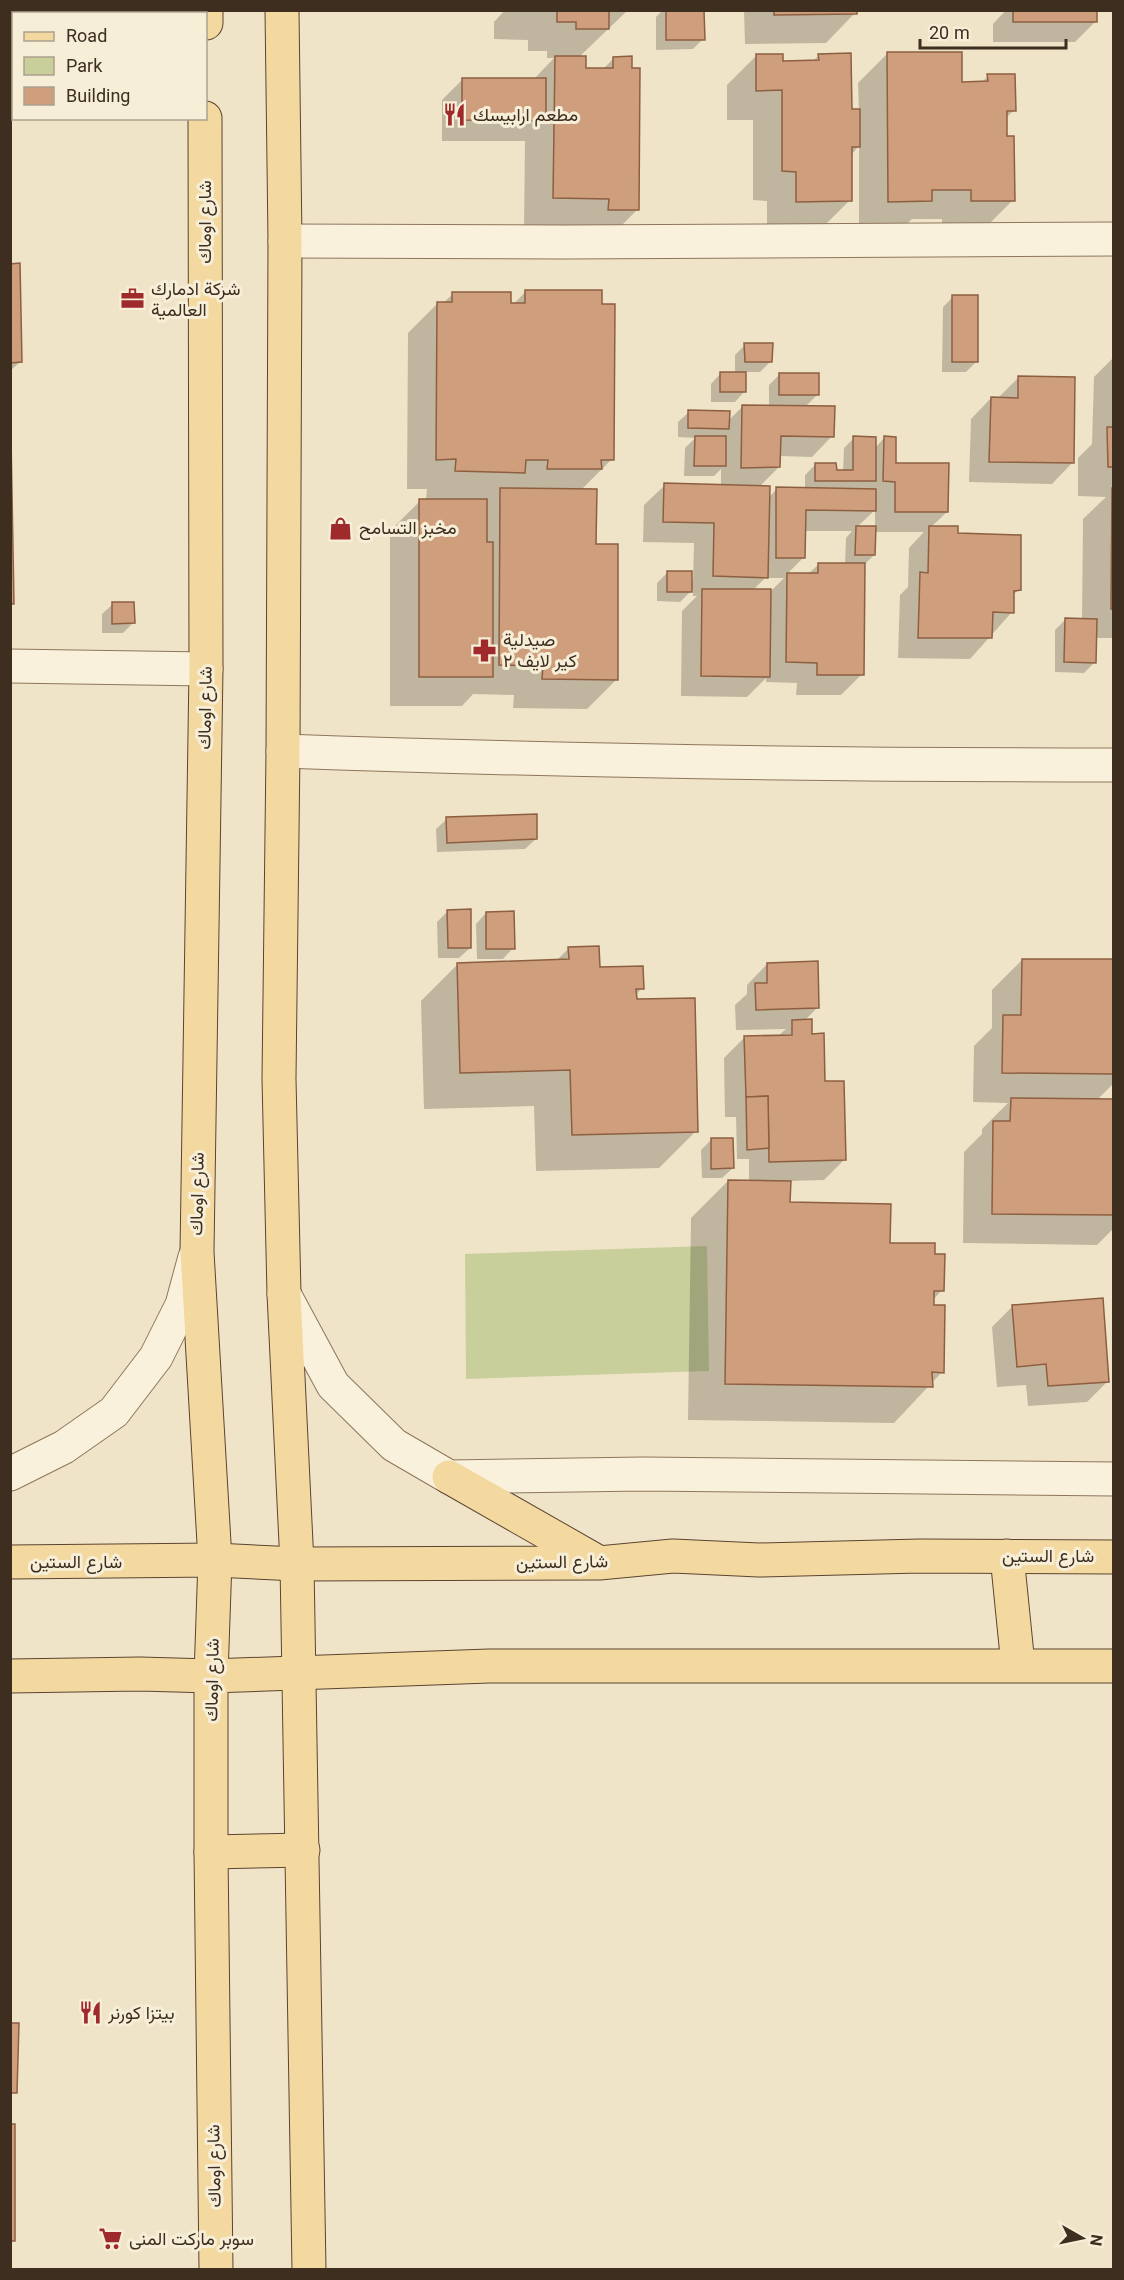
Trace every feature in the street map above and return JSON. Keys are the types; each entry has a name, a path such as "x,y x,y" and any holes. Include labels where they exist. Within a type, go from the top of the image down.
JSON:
{"main road":[{"path":"282,10 285,241 279,1079 284,1294 297,1564 309,2270"},
{"name":"شارع اوماك","path":"205,120 206,669 196,1252 215,1560 211,1677 211,1852 216,2270"},
{"path":"449,1478 599,1563"},
{"name":"شارع الستين","path":"10,1562 215,1560 297,1564 599,1563 673,1556 759,1560 1007,1556 1113,1557"},
{"path":"1007,1556 1018,1665"},
{"path":"10,1676 140,1674 211,1677 489,1666 1113,1666"},
{"path":"211,1852 303,1850"}],"street":[{"path":"285,241 1113,239"},
{"path":"10,666 206,669"},
{"path":"283,751 639,762 1113,765"},
{"path":"10,1474 64,1447 114,1412 156,1357 182,1305 196,1252"},
{"path":"284,1294 333,1385 394,1445 449,1478 643,1474 1113,1479"}],"green space":[{"path":"707,1246 709,1371 466,1379 465,1254"}],"building":[{"path":"551,10 629,11 609,11 609,29 576,29 576,22 557,22 557,11"},
{"path":"666,10 704,10 705,40 666,40"},
{"path":"774,10 857,10 857,14 774,15"},
{"path":"1013,10 1097,10 1097,22 1013,22"},
{"path":"887,52 962,52 962,82 988,81 987,74 1015,74 1016,111 1007,111 1007,136 1014,136 1015,201 971,201 971,190 932,190 932,201 888,202"},
{"path":"851,53 852,109 860,109 860,147 852,147 852,201 796,202 796,172 782,171 782,90 756,91 756,54 783,54 783,61 819,60 818,54"},
{"path":"555,56 586,56 586,68 613,68 613,57 632,56 632,68 640,68 639,210 608,210 609,199 553,198"},
{"path":"462,78 546,78 546,121 462,120"},
{"path":"20,263 22,362 10,363 10,264"},
{"path":"525,290 602,290 602,304 615,304 614,460 601,460 602,469 547,469 548,460 526,460 525,473 455,471 456,459 436,460 437,302 452,302 452,292 511,292 511,303 525,303"},
{"path":"952,295 978,295 978,362 952,362"},
{"path":"744,343 773,343 772,362 745,362"},
{"path":"720,372 746,372 746,392 720,392"},
{"path":"779,373 819,373 819,395 779,395"},
{"path":"1018,376 1075,377 1074,463 989,462 991,397 1018,398"},
{"path":"742,405 835,406 834,437 781,436 780,467 741,468"},
{"path":"688,410 730,411 729,429 688,428"},
{"path":"1107,427 1114,427 1114,467 1108,467"},
{"path":"695,436 726,436 726,466 694,466"},
{"path":"853,436 876,437 876,481 815,481 815,463 836,463 837,470 853,470"},
{"path":"884,436 896,437 896,463 949,463 948,512 895,512 895,482 883,481"},
{"path":"11,437 14,604 10,604"},
{"path":"664,483 770,486 768,578 713,576 714,523 663,522"},
{"path":"776,487 876,489 876,511 806,510 805,558 776,558"},
{"path":"500,488 597,489 596,544 618,544 618,680 542,679 543,666 499,665"},
{"path":"1112,488 1114,488 1114,609 1111,609"},
{"path":"419,499 487,499 487,542 493,542 493,677 419,677"},
{"path":"856,526 876,526 875,555 855,555"},
{"path":"929,526 958,526 958,533 1021,535 1021,590 1014,591 1014,613 993,612 992,638 918,638 920,572 928,573"},
{"path":"818,563 865,563 864,675 817,675 817,663 786,662 787,573 818,573"},
{"path":"667,571 692,571 692,592 667,592"},
{"path":"702,589 771,589 770,677 701,676"},
{"path":"112,602 134,602 135,623 112,624"},
{"path":"1065,618 1097,619 1096,663 1064,662"},
{"path":"537,814 537,839 447,843 446,817"},
{"path":"471,909 471,948 448,948 447,910"},
{"path":"514,911 515,949 486,949 486,912"},
{"path":"599,946 600,967 643,966 644,989 636,989 637,999 695,998 698,1132 572,1135 570,1070 460,1073 457,963 569,959 568,947"},
{"path":"1022,959 1114,959 1114,1074 1002,1073 1003,1015 1021,1015"},
{"path":"818,961 819,1008 756,1010 755,983 767,983 767,963"},
{"path":"812,1019 812,1034 824,1033 825,1081 844,1081 846,1160 769,1162 768,1096 746,1097 744,1036 792,1035 792,1020"},
{"path":"768,1096 769,1148 747,1150 746,1097"},
{"path":"1011,1098 1114,1099 1114,1215 992,1214 993,1121 1010,1121"},
{"path":"711,1138 733,1138 734,1168 711,1169"},
{"path":"728,1180 791,1181 790,1202 891,1204 890,1243 935,1243 935,1254 945,1254 944,1291 934,1291 934,1305 945,1305 944,1373 932,1372 933,1387 725,1384"},
{"path":"1103,1298 1109,1382 1048,1386 1046,1364 1017,1367 1012,1305"},
{"path":"10,2023 19,2023 17,2093 10,2093"},
{"path":"10,2124 15,2124 15,2241 10,2241"}],"place":[{"name":"مطعم ارابيسك","path":"455,115"},
{"name":"شركة ادمارك العالمية","path":"133,299"},
{"name":"مخبز التسامح","path":"341,528"},
{"name":"صيدلية كير لايف ٢","path":"485,650"},
{"name":"بيتزا كورنر","path":"90,2013"},
{"name":"سوبر ماركت المنى","path":"111,2239"}]}
